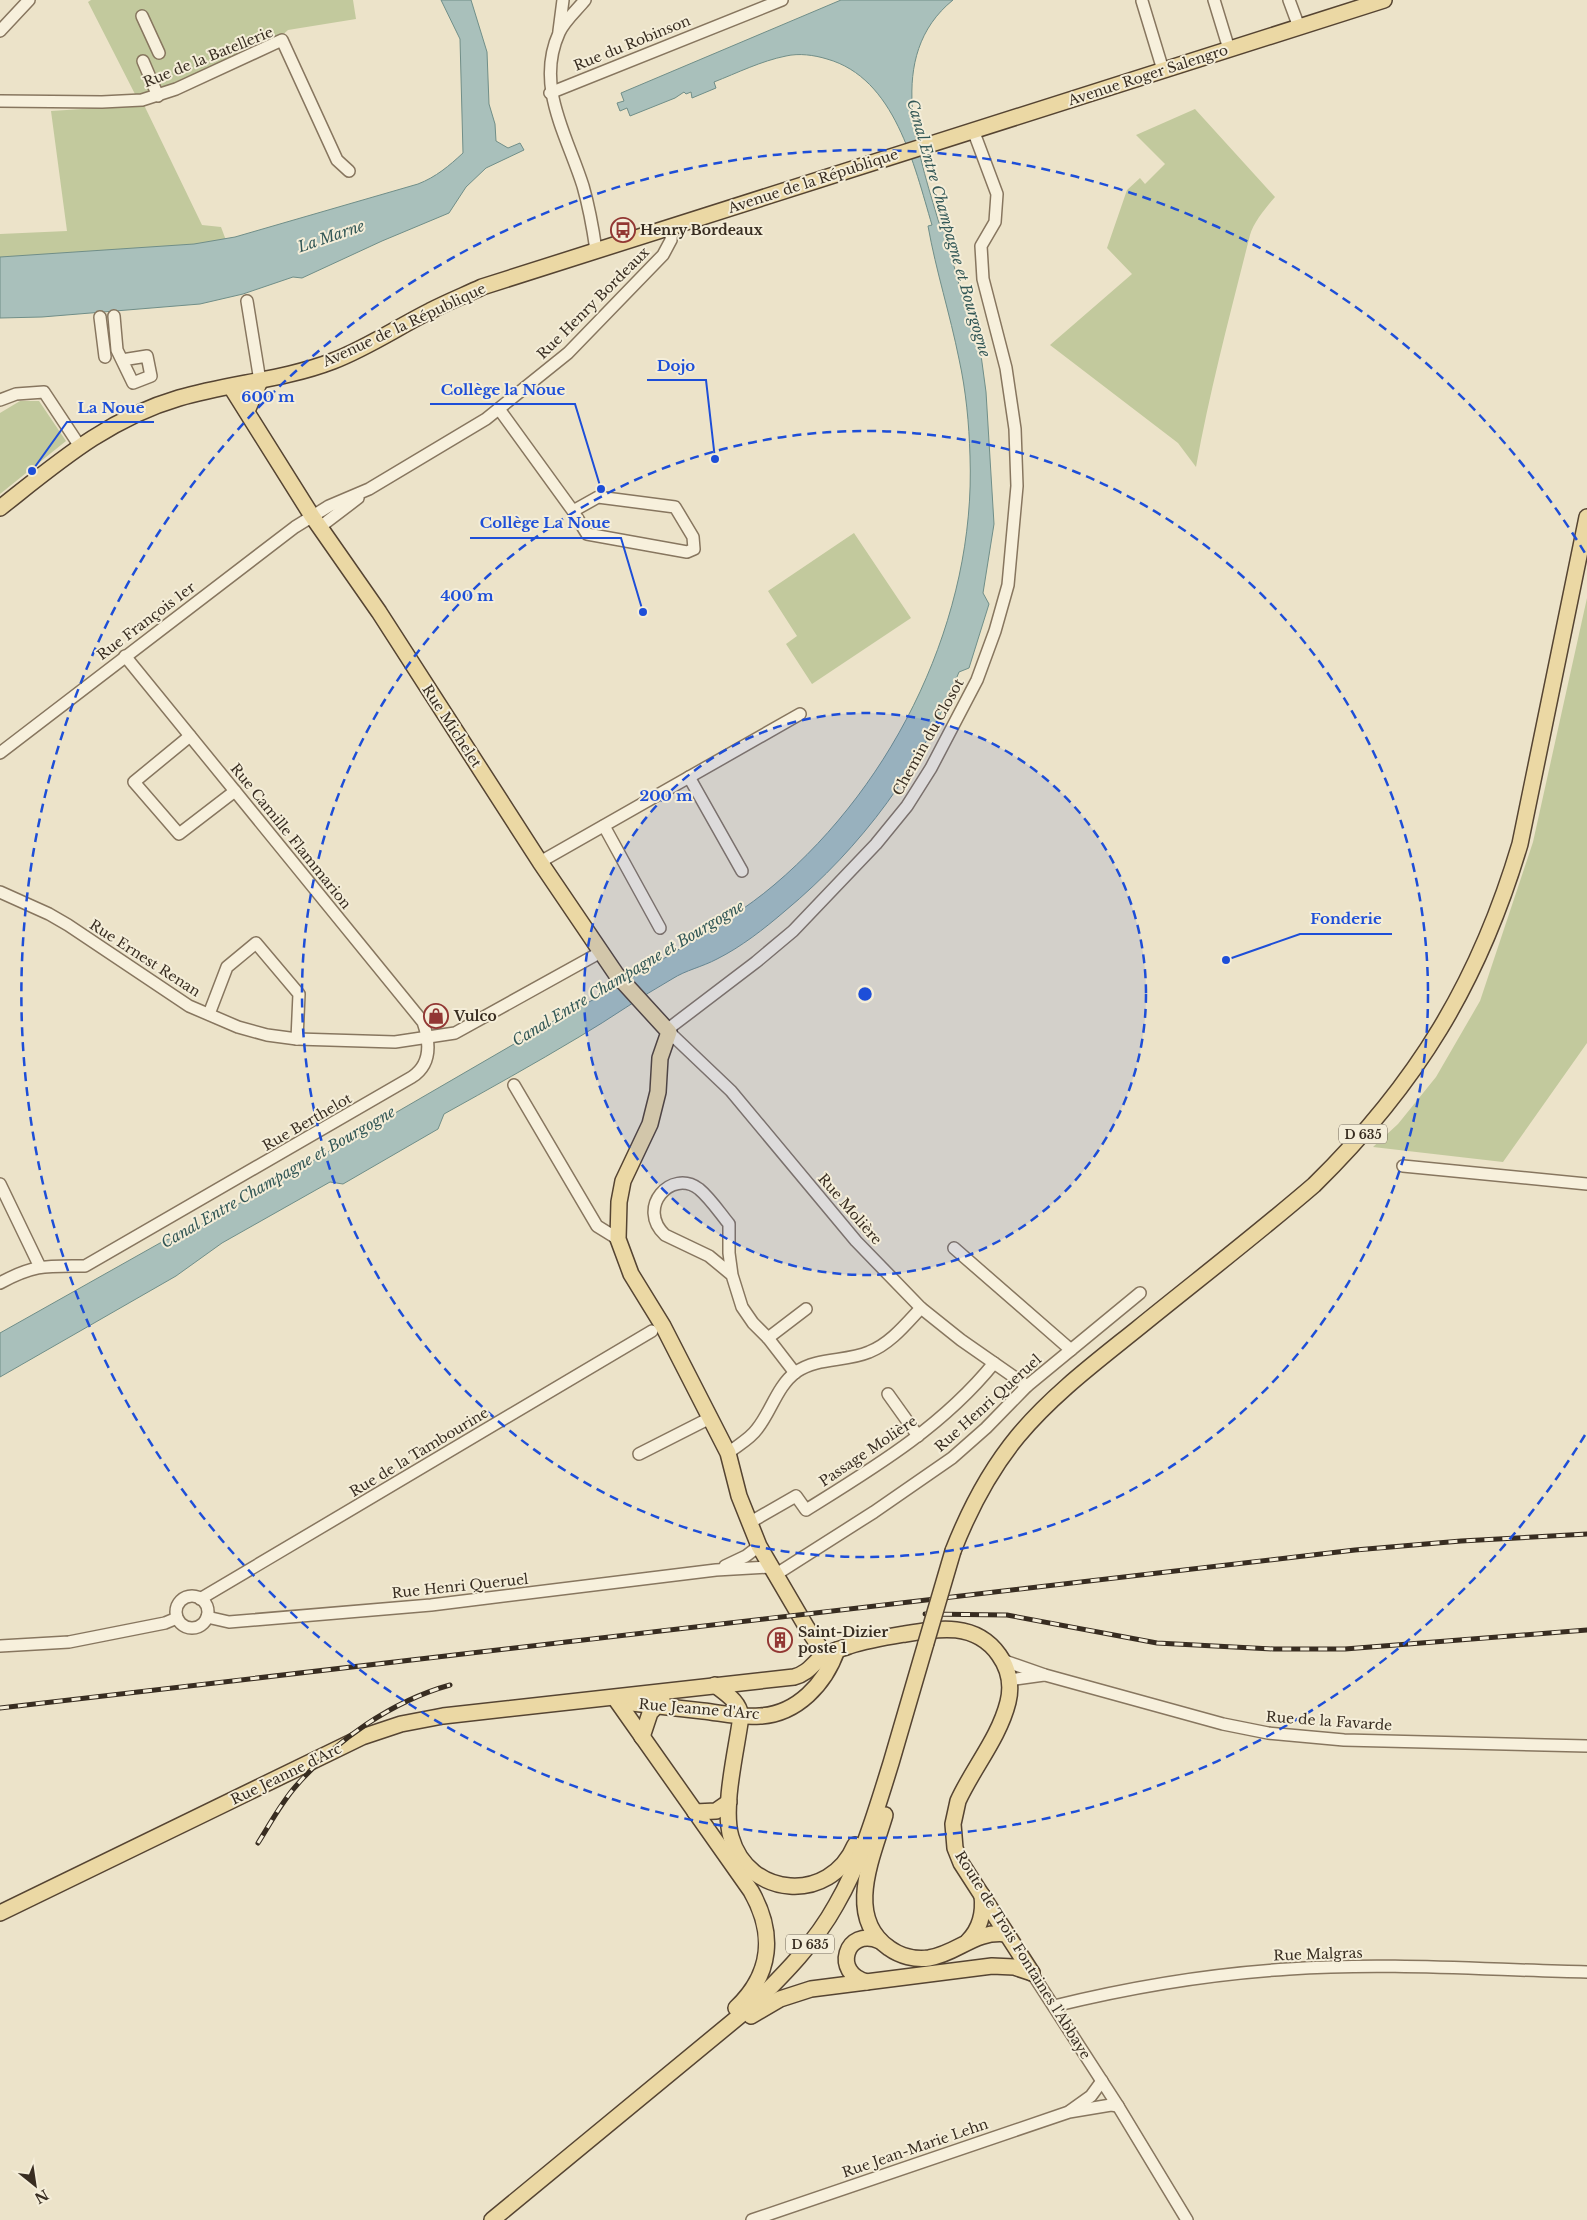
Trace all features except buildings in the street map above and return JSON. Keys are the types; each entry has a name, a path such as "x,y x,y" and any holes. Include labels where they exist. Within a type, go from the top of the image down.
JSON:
{"main road":[{"name":"Avenue Roger Salengro","path":"913,149 1381,0"},
{"name":"Avenue de la République","path":"0,508 79,445 130,417 152,408 179,398 311,369 334,360 430,310 482,287 913,149"},
{"path":"247,411 260,380"},
{"name":"Rue Michelet","path":"231,387 316,521 380,612 540,862 616,974 668,1032"},
{"name":"D 635","path":"492,2220 754,2004 789,1969 816,1937 836,1905 856,1864 876,1814 954,1551 967,1517 989,1477 1009,1447 1036,1416 1096,1362 1314,1185 1343,1156 1388,1104 1439,1032 1459,998 1479,957 1506,888 1520,844 1587,517"},
{"path":"668,1032 660,1058 658,1092 650,1124 623,1181 618,1202 618,1239 631,1274 662,1326 728,1453 749,1523 759,1546 772,1571 831,1652"},
{"name":"Route de Trois Fontaines l'Abbaye","path":"831,1652 885,1637 949,1628 964,1630 986,1641 1002,1660 1009,1680 1010,1692 1003,1716 963,1789 954,1812 952,1836 961,1863 1032,1973"},
{"name":"Rue Jeanne d'Arc","path":"0,1912 362,1737 382,1730 436,1717 800,1675 831,1652"},
{"name":"Rue Jeanne d'Arc","path":"591,1699 741,1716 773,1714 796,1705 812,1692 824,1676 831,1652"},
{"path":"715,1685 737,1704 741,1716 729,1802 728,1825 734,1845 745,1864 768,1881 786,1886 803,1886 822,1881 843,1866 854,1848 898,1737"},
{"path":"642,1737 647,1720 655,1706 680,1689"},
{"path":"602,2130 738,2007 747,1997 763,1970 767,1956 767,1938 760,1907 751,1891 617,1701"},
{"path":"910,1701 892,1788 865,1889 866,1914 880,1941 896,1953 912,1958 929,1958 943,1954 988,1933 1008,1936 1004,1954 992,1966"},
{"path":"695,1812 716,1811 729,1802"},
{"path":"968,1941 980,1922 983,1905 982,1895"},
{"path":"867,1982 852,1974 846,1962 847,1954 856,1941 864,1938 880,1941"},
{"path":"644,2096 751,2016 780,1999 810,1990 992,1966 1014,1967 1032,1973"}],"street":[{"path":"0,31 30,0"},
{"path":"563,0 559,30 552,50 549,74 550,93 584,188 596,250"},
{"path":"559,30 585,0"},
{"name":"Rue du Robinson","path":"550,93 782,0"},
{"path":"1214,0 1229,49"},
{"path":"1289,0 1298,27"},
{"path":"1142,2 1163,70"},
{"path":"142,16 159,53"},
{"name":"Rue de la Batellerie","path":"0,101 102,102 142,100 158,96 282,40 337,160 349,171"},
{"path":"143,61 158,96"},
{"name":"Chemin du Closot","path":"668,1032 672,1026 793,931 882,837 907,806 958,719 977,680 996,631 1008,586 1017,486 1015,429 1006,368 983,279 981,246 995,222 997,194 973,130"},
{"name":"Rue Henry Bordeaux","path":"316,521 328,506 369,489 472,428 499,409 577,344 663,255 671,240 672,226"},
{"path":"247,301 260,380"},
{"path":"114,316 117,350 122,360"},
{"path":"100,317 106,357"},
{"path":"0,400 16,394 44,392 79,445"},
{"path":"499,409 573,511 587,534 687,552 694,549 695,542 675,507 598,497 573,511"},
{"name":"Rue François 1er","path":"0,753 125,656 316,521"},
{"name":"Rue Camille Flammarion","path":"125,656 423,1022 429,1038"},
{"path":"540,862 800,714"},
{"path":"190,736 134,782 179,834 235,790"},
{"path":"689,777 742,870"},
{"path":"604,826 660,928"},
{"name":"Rue Ernest Renan","path":"0,892 49,914 189,1006 238,1027 267,1035 297,1039 395,1042 429,1038"},
{"path":"209,1014 227,967 256,943 299,994 297,1039"},
{"path":"429,1038 462,1031 601,952"},
{"name":"Rue Molière","path":"668,1032 731,1091 856,1241 921,1308 1027,1386"},
{"name":"Rue Berthelot","path":"0,1283 23,1271 40,1266 85,1266 287,1151 420,1072 426,1064 429,1038"},
{"path":"514,1085 597,1226 618,1239"},
{"path":"1402,1166 1587,1184"},
{"path":"732,1275 709,1256 660,1231 653,1212 655,1202 667,1188 681,1183 698,1188 729,1224 729,1253 732,1275 742,1307 753,1323 768,1338 796,1373"},
{"path":"0,1184 3,1199 40,1266"},
{"path":"954,1248 1071,1350"},
{"name":"Rue Henri Queruel","path":"207,1617 229,1622 431,1605 716,1570 772,1571 874,1512 952,1458 986,1428 1027,1386 1140,1293"},
{"path":"728,1453 748,1439 757,1429 783,1386 796,1373 824,1360 870,1352 903,1328 921,1308"},
{"path":"768,1338 806,1309"},
{"name":"Rue de la Tambourine","path":"200,1599 652,1331"},
{"name":"Passage Molière","path":"749,1523 796,1496 806,1510 918,1436 971,1391 994,1363"},
{"path":"888,1394 918,1436"},
{"path":"639,1454 710,1418"},
{"name":"Rue Henri Queruel","path":"716,1570 746,1556 759,1546"},
{"path":"191,1597 200,1599 207,1607 207,1617 202,1625 192,1628 183,1625 177,1618 177,1608 182,1600 191,1597"},
{"path":"0,1646 69,1642 165,1623 177,1618"},
{"name":"Rue de la Favarde","path":"1002,1660 1045,1675 1223,1724 1268,1733 1344,1740 1587,1746"},
{"name":"Rue de la Favarde","path":"1009,1680 1045,1675"},
{"name":"Rue Malgras","path":"1054,2006 1157,1984 1290,1969 1354,1967 1587,1972"},
{"name":"Route de Trois Fontaines l'Abbaye","path":"1032,1973 1118,2106 1187,2220"},
{"name":"Rue Jean-Marie Lehn","path":"1069,2112 1092,2096 1102,2081"},
{"name":"Rue Jean-Marie Lehn","path":"752,2220 1069,2112 1111,2105 1118,2106"}],"green space":[{"path":"91,0 353,0 356,19 288,30 278,39 158,92 137,98 88,2"},
{"path":"144,105 202,225 221,227 230,251 0,280 0,234 67,231 51,111"},
{"path":"1195,109 1275,197 1257,220 1250,235 1214,379 1196,467 1178,443 1050,345 1132,274 1107,248 1127,190 1140,178 1145,184 1165,164 1136,135"},
{"path":"20,401 39,401 66,441 0,494 0,413"},
{"path":"854,533 911,618 812,684 786,644 797,636 768,591"},
{"path":"1587,598 1587,1043 1503,1162 1373,1147 1398,1124 1436,1077 1480,1001 1533,842"}],"water":[{"name":"La Marne","path":"441,0 471,0 487,52 489,104 495,124 496,141 508,148 520,143 524,150 486,168 466,187 449,213 302,278 293,277 243,294 200,304 42,317 0,318 0,257 194,244 235,237 418,184 442,171 463,153 460,39"},
{"path":"841,0 953,0 932,23 919,48 913,76 912,106 923,166 939,223 942,222 969,321 981,355 986,392 994,524 983,593 989,604 969,668 959,672 944,707 908,772 887,803 839,860 785,911 744,943 717,959 677,976 562,1047 444,1114 438,1129 343,1184 330,1182 222,1243 176,1276 0,1377 0,1333 160,1243 209,1221 564,1015 625,982 742,909 774,885 818,844 857,797 891,746 920,692 943,635 959,576 968,516 970,456 964,383 931,243 928,226 932,225 909,151 885,104 870,85 850,69 827,59 812,56 791,55 767,61 714,82 716,88 692,98 691,92 686,94 684,92 675,98 630,116 627,108 620,111 617,103 624,101 621,93"}],"railway":[{"path":"0,1708 1355,1550 1461,1541 1587,1534"},
{"path":"925,1614 1007,1615 1157,1643 1274,1649 1345,1649 1587,1630"},
{"path":"258,1843 296,1786 328,1753 386,1712 428,1692 450,1685"}],"place":[{"name":"Henry Bordeaux","path":"623,230"},
{"name":"Dojo","path":"715,459"},
{"name":"La Noue","path":"32,471"},
{"name":"Collège la Noue","path":"601,489"},
{"name":"Collège La Noue","path":"643,612"},
{"name":"Fonderie","path":"1226,960"},
{"name":"Vulco","path":"436,1016"},
{"name":"Saint-Dizier poste 1","path":"780,1640"}],"water label":[{"name":"Canal Entre Champagne et Bourgogne","path":"949,228"},
{"name":"Canal Entre Champagne et Bourgogne","path":"628,973"},
{"name":"Canal Entre Champagne et Bourgogne","path":"278,1177"}]}
